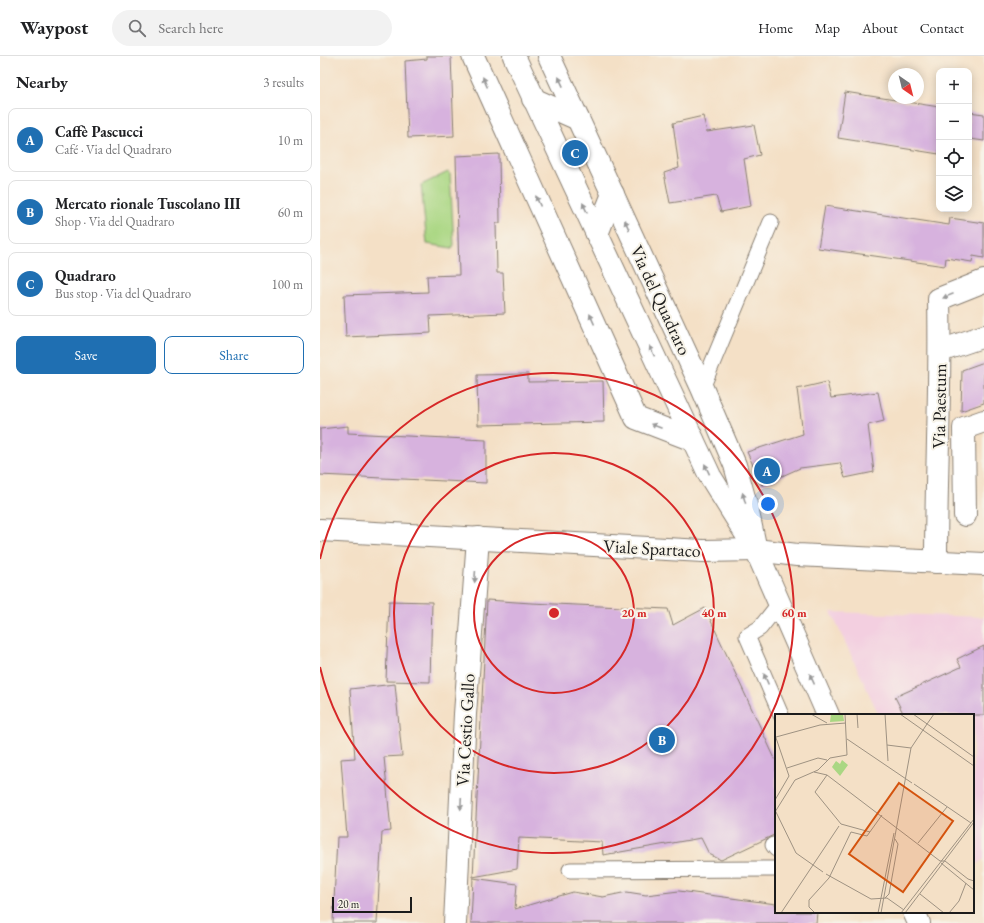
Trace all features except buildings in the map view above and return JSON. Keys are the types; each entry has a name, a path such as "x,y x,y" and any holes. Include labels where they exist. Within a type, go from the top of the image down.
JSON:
{"street":[{"path":"473,56 636,418 693,440"},
{"name":"Via del Quadraro","path":"514,56 710,476 756,550 828,714"},
{"name":"Via del Quadraro","path":"549,56 702,388 735,465 747,508 756,550"},
{"path":"533,99 578,119"},
{"path":"597,234 613,194"},
{"name":"Via Paestum","path":"936,562 940,350 939,299 984,281"},
{"path":"940,350 984,336"},
{"path":"965,515 964,428 984,421"},
{"name":"Viale Spartaco","path":"320,530 703,551 756,550 797,555 984,564"},
{"name":"Via Cestio Gallo","path":"455,923 465,714 478,538"},
{"path":"914,913 919,923"}],"lane":[{"path":"702,388 766,244 771,222"},
{"path":"779,604 760,628 747,636 781,714"},
{"path":"570,870 775,869"}],"shaded area":[{"path":"831,612 984,617 984,859 974,866 974,714 879,714"}],"green space":[{"path":"448,172 450,174 454,245 452,248 427,244 421,185"}],"place":[{"name":"Quadraro","path":"575,153"},
{"name":"Caffè Pascucci","path":"767,471"},
{"name":"Mercato rionale Tuscolano III","path":"662,740"}]}
